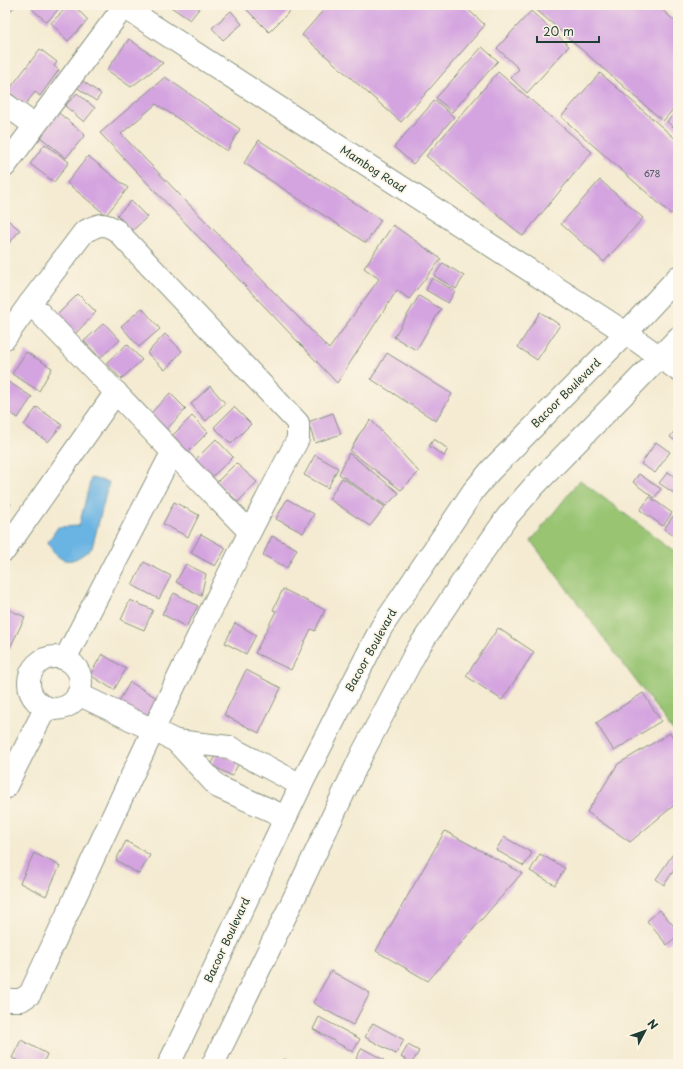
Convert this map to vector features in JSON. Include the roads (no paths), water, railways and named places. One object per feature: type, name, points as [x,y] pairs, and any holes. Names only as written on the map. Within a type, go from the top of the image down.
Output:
[{"type":"street","points":[[5,166],[123,6]]},
{"type":"street","name":"Mambog Road","points":[[123,6],[626,333],[678,370]]},
{"type":"street","points":[[5,104],[34,125]]},
{"type":"street","points":[[5,338],[84,232],[97,226],[108,225],[117,231],[298,423],[298,439],[249,531],[30,994],[21,1000],[7,1000],[5,998]]},
{"type":"street","name":"Bacoor Boulevard","points":[[169,1064],[301,785],[381,628],[474,490],[502,458],[626,333],[678,277]]},
{"type":"street","points":[[30,303],[116,392],[172,453],[249,531]]},
{"type":"street","points":[[213,1064],[363,752],[417,650],[507,517],[535,485],[678,338]]},
{"type":"street","points":[[7,545],[116,392]]},
{"type":"street","points":[[65,659],[172,453]]},
{"type":"street","points":[[57,657],[65,659],[77,670],[80,678],[81,686],[78,694],[68,705],[61,708],[53,709],[39,703],[33,697],[30,690],[29,681],[35,666],[41,661],[49,658],[57,657]]},
{"type":"street","points":[[78,694],[176,741],[229,747],[301,785]]},
{"type":"street","points":[[5,788],[46,707]]},
{"type":"street","points":[[176,741],[218,787],[286,817]]},
{"type":"water","points":[[91,478],[109,482],[92,548],[79,557],[64,560],[57,556],[48,542],[58,527],[79,526]]}]
